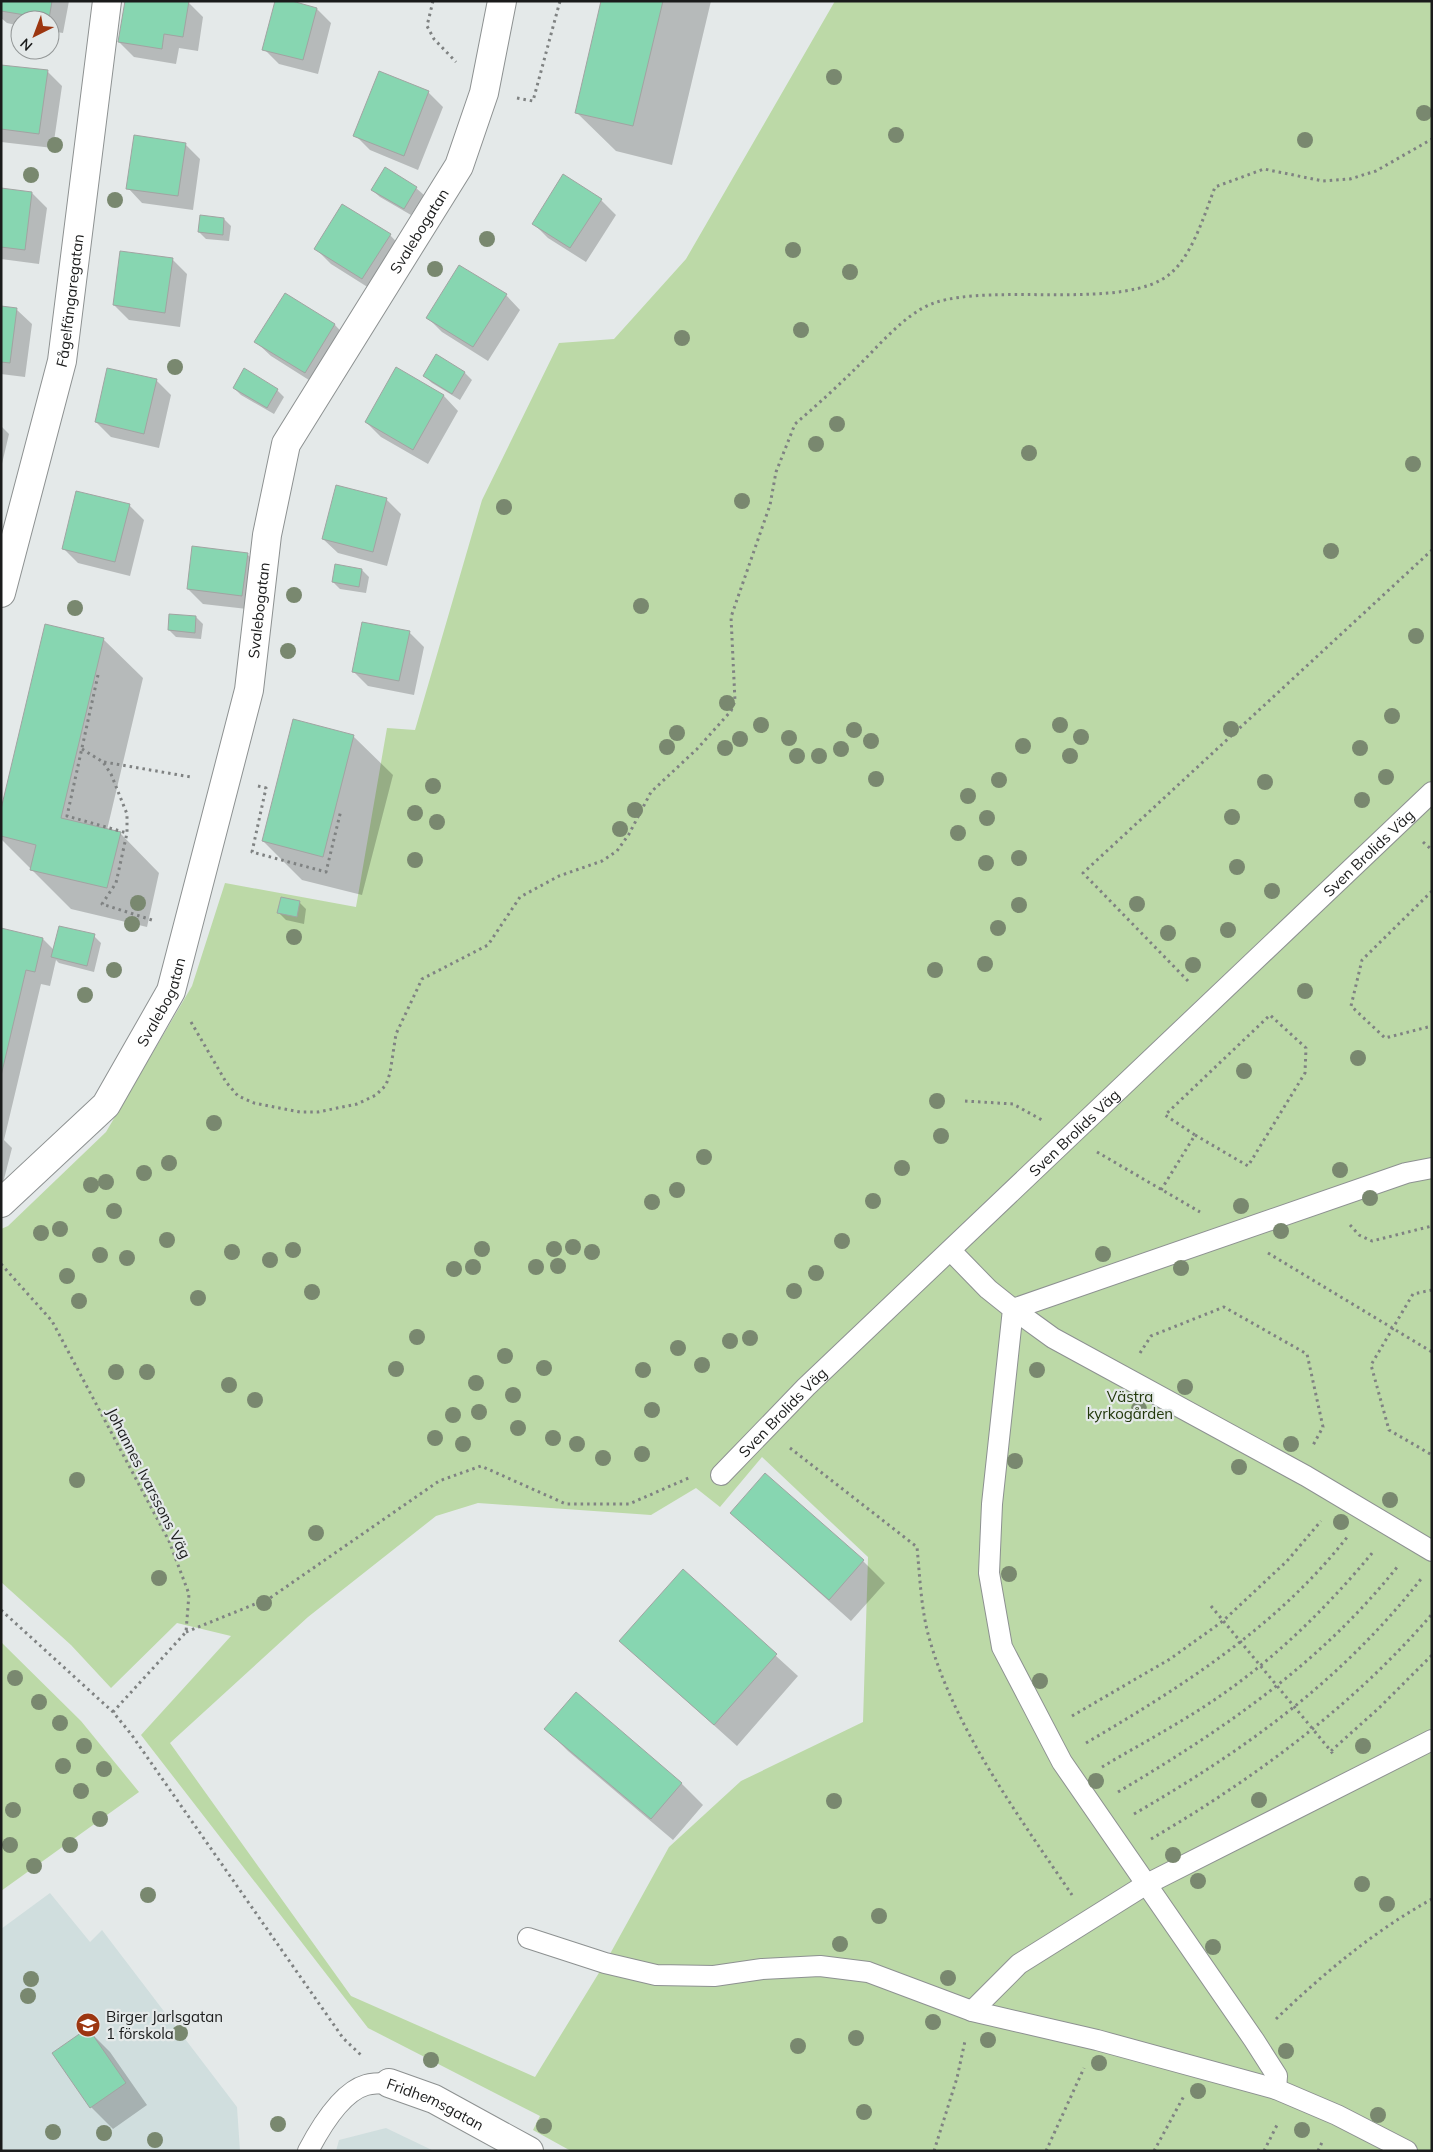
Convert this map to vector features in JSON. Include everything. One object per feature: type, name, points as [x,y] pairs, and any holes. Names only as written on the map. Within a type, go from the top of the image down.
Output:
[{"type":"street","name":"Fågelfängaregatan","points":[[1,593],[62,361],[108,1]]},
{"type":"street","name":"Svalebogatan","points":[[1,1202],[106,1105],[171,991],[250,690],[266,535],[286,444],[459,166],[486,84],[502,1]]},
{"type":"street","name":"Fridhemsgatan","points":[[389,2083],[434,2099],[498,2143],[529,2151]]},
{"type":"lane","name":"Sven Brolids Väg","points":[[721,1475],[813,1380],[951,1251],[1432,792]]},
{"type":"lane","points":[[1013,1309],[1406,1173],[1432,1168]]},
{"type":"lane","points":[[951,1251],[988,1289],[1053,1338],[1298,1472],[1424,1546]]},
{"type":"lane","points":[[1013,1309],[992,1504],[990,1574],[1002,1647],[1060,1759],[1145,1885],[1254,2040],[1277,2076],[1276,2089]]},
{"type":"lane","points":[[972,2011],[1019,1964],[1145,1885],[1432,1740]]},
{"type":"lane","points":[[528,1938],[605,1963],[656,1975],[714,1976],[762,1969],[820,1966],[868,1972],[972,2011],[1097,2040],[1276,2089],[1337,2115],[1407,2151]]},
{"type":"lane","name":"Fridhemsgatan","points":[[308,2151],[319,2130],[344,2099],[364,2085],[389,2083]]},
{"type":"path","points":[[433,1],[427,26],[434,39],[460,67],[486,84],[533,101],[560,1]]},
{"type":"path","points":[[194,1026],[207,1053],[226,1082],[238,1096],[254,1103],[300,1112],[318,1112],[357,1104],[376,1095],[386,1085],[390,1073],[396,1034],[422,979],[488,945],[520,897],[560,876],[602,861],[617,851],[629,834],[651,792],[697,749],[731,711],[735,701],[731,617],[770,505],[776,472],[795,424],[894,330],[932,303],[957,297],[1025,293],[1089,294],[1139,289],[1158,283],[1172,272],[1197,235],[1216,187],[1264,169],[1323,181],[1350,178],[1376,171],[1432,139]]},
{"type":"path","points":[[1210,1003],[1084,873],[1432,550]]},
{"type":"path","points":[[98,676],[67,816],[127,833]]},
{"type":"path","points":[[82,749],[103,762],[226,780],[266,788],[252,852],[326,872],[341,810]]},
{"type":"path","points":[[103,762],[119,792],[127,814],[127,833],[116,883],[102,904],[163,923]]},
{"type":"path","points":[[1432,891],[1362,960],[1351,1006],[1385,1038],[1432,1026]]},
{"type":"path","points":[[1270,1015],[1306,1048],[1305,1073],[1248,1166],[1195,1135],[1165,1115],[1270,1015]]},
{"type":"path","points":[[965,1101],[1013,1104],[1234,1233],[1432,1352]]},
{"type":"path","points":[[1161,1190],[1195,1135]]},
{"type":"path","points":[[1338,1197],[1352,1227],[1367,1240],[1379,1240],[1432,1226]]},
{"type":"path","name":"Johannes Ivarssons Väg","points":[[1,1264],[52,1321],[169,1541],[189,1594],[186,1632]]},
{"type":"path","points":[[1432,1290],[1413,1294],[1371,1364],[1389,1430],[1432,1456]]},
{"type":"path","points":[[1126,1377],[1151,1336],[1224,1307],[1307,1354],[1323,1427],[1298,1472]]},
{"type":"path","points":[[766,1429],[917,1546],[924,1610],[929,1638],[939,1670],[964,1721],[1007,1799],[1089,1920]]},
{"type":"path","points":[[112,1712],[186,1632],[270,1598],[440,1481],[482,1466],[566,1504],[629,1504],[696,1475],[721,1475]]},
{"type":"path","points":[[1046,1730],[1162,1664],[1223,1620],[1287,1561],[1319,1523],[1337,1494]]},
{"type":"path","points":[[1060,1759],[1164,1698],[1241,1642],[1320,1568],[1366,1512]]},
{"type":"path","points":[[1075,1782],[1185,1719],[1243,1679],[1316,1614],[1362,1565],[1392,1527]]},
{"type":"path","points":[[1092,1807],[1201,1742],[1278,1687],[1344,1626],[1424,1546]]},
{"type":"path","points":[[1108,1830],[1209,1769],[1295,1708],[1357,1653],[1393,1614],[1424,1576]]},
{"type":"path","points":[[1211,1606],[1354,1780]]},
{"type":"path","points":[[1,1610],[112,1712],[130,1734],[344,2038],[389,2083]]},
{"type":"path","points":[[1124,1854],[1226,1793],[1313,1730],[1352,1697],[1432,1614]]},
{"type":"path","points":[[1331,1751],[1379,1708],[1432,1655]]},
{"type":"path","points":[[1254,2040],[1304,1992],[1350,1953],[1409,1912],[1432,1899]]},
{"type":"path","points":[[934,2151],[957,2078],[972,2011]]},
{"type":"path","points":[[1046,2151],[1097,2040]]},
{"type":"path","points":[[1154,2151],[1199,2068]]},
{"type":"shaded area","name":"Birger Jarlsgatan 1 förskola","points":[[50,1893],[90,1942],[102,1930],[237,2107],[240,2151],[1,2151],[1,1929]]},
{"type":"shaded area","points":[[386,2128],[434,2151],[336,2151],[339,2140]]},
{"type":"green space","name":"Västra kyrkogården","points":[[835,1],[1432,1],[1432,2151],[571,2151],[533,2130],[540,2116],[368,2028],[141,1735],[231,1636],[177,1623],[111,1688],[71,1645],[1,1582],[1,1229],[8,1226],[106,1132],[192,986],[225,883],[356,907],[387,728],[415,730],[482,500],[559,343],[614,339],[686,259]],"holes":[[[762,1457],[868,1557],[863,1722],[741,1781],[669,1847],[605,1963],[535,2077],[351,1996],[170,1743],[308,1617],[436,1516],[478,1503],[651,1515],[696,1488],[720,1507]]]},
{"type":"green space","points":[[1,1642],[81,1721],[139,1792],[1,1891]]},
{"type":"building","points":[[1,1],[52,1],[50,10],[10,10],[10,12],[1,11]]},
{"type":"building","points":[[125,1],[189,1],[183,37],[164,34],[162,49],[118,42]]},
{"type":"building","points":[[275,1],[292,1],[317,8],[303,60],[262,50]]},
{"type":"building","points":[[601,1],[663,1],[633,126],[575,113]]},
{"type":"building","points":[[1,65],[48,70],[39,134],[1,129]]},
{"type":"building","points":[[379,71],[429,91],[404,156],[353,136]]},
{"type":"building","points":[[134,135],[186,143],[178,196],[126,189]]},
{"type":"building","points":[[385,167],[417,187],[404,209],[371,190]]},
{"type":"building","points":[[563,174],[602,199],[570,248],[532,224]]},
{"type":"building","points":[[1,188],[32,192],[25,250],[1,247]]},
{"type":"building","points":[[342,204],[391,234],[362,279],[314,249]]},
{"type":"building","points":[[200,215],[224,218],[223,235],[198,232]]},
{"type":"building","points":[[120,251],[173,258],[165,313],[113,305]]},
{"type":"building","points":[[459,265],[507,294],[473,347],[426,318]]},
{"type":"building","points":[[285,293],[335,324],[305,373],[254,342]]},
{"type":"building","points":[[1,306],[17,308],[10,363],[1,362]]},
{"type":"building","points":[[436,354],[465,372],[452,394],[423,376]]},
{"type":"building","points":[[396,367],[444,395],[413,450],[365,422]]},
{"type":"building","points":[[107,368],[157,379],[144,434],[95,422]]},
{"type":"building","points":[[244,368],[278,389],[267,408],[233,388]]},
{"type":"building","points":[[336,485],[387,498],[373,552],[322,539]]},
{"type":"building","points":[[76,491],[130,504],[115,562],[62,549]]},
{"type":"building","points":[[192,546],[248,553],[242,596],[187,589]]},
{"type":"building","points":[[335,564],[362,569],[359,587],[332,582]]},
{"type":"building","points":[[169,614],[196,616],[195,633],[168,630]]},
{"type":"building","points":[[362,622],[410,631],[399,681],[352,672]]},
{"type":"building","points":[[45,624],[104,638],[61,818],[121,832],[107,888],[30,870],[36,845],[1,836],[1,809]]},
{"type":"building","points":[[293,719],[354,735],[323,857],[262,841]]},
{"type":"building","points":[[281,897],[300,901],[297,917],[277,913]]},
{"type":"building","points":[[59,926],[95,934],[87,966],[51,957]]},
{"type":"building","points":[[1,928],[43,938],[35,972],[26,970],[1,1076]]},
{"type":"building","points":[[765,1473],[864,1560],[829,1600],[730,1513]]},
{"type":"building","points":[[683,1569],[777,1654],[714,1725],[619,1641]]},
{"type":"building","points":[[576,1692],[682,1783],[651,1819],[544,1729]]},
{"type":"building","points":[[88,2028],[126,2083],[90,2108],[52,2053]]},
{"type":"place","name":"Birger Jarlsgatan 1 förskola","points":[[88,2025]]}]
